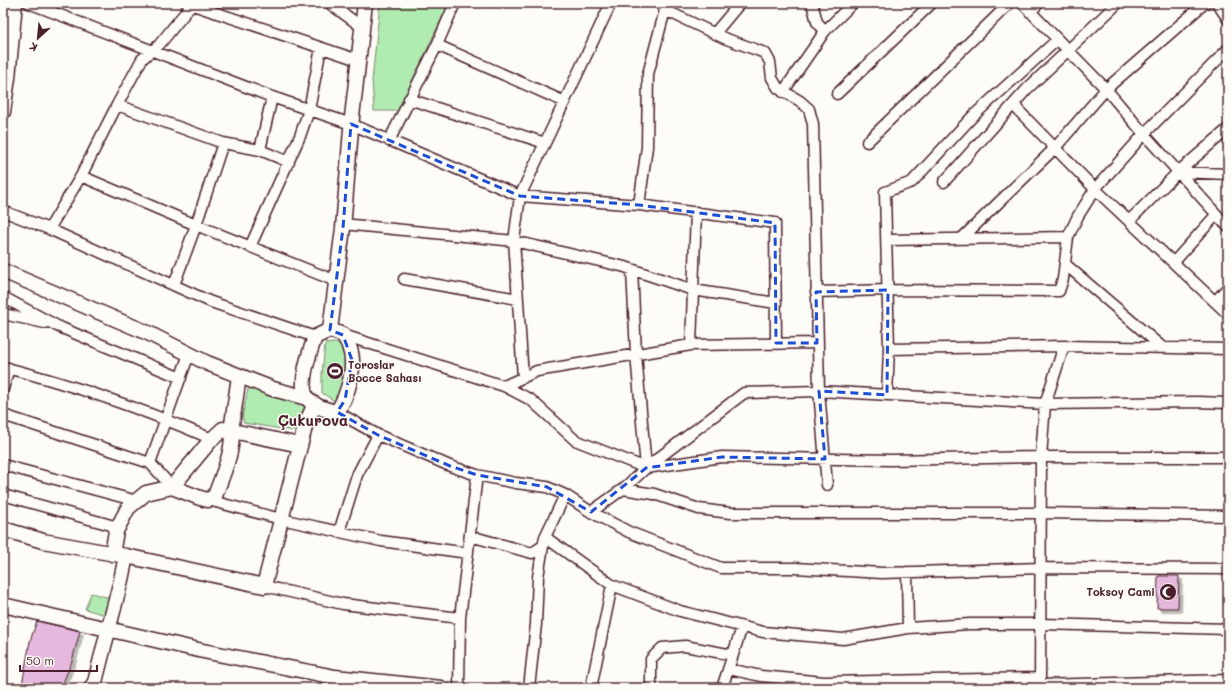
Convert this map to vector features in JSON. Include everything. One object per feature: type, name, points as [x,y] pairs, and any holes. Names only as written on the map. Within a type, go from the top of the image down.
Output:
[{"type":"street","points":[[3,112],[5,78],[15,3]]},
{"type":"street","points":[[29,3],[272,97],[351,124],[520,196],[639,205],[775,223],[776,343]]},
{"type":"street","points":[[330,3],[362,27]]},
{"type":"street","points":[[337,412],[345,400],[350,384],[352,360],[349,346],[336,332],[336,281],[343,224],[351,124],[365,3]]},
{"type":"street","points":[[389,141],[437,45],[455,3]]},
{"type":"street","points":[[523,378],[514,241],[520,196],[611,3]]},
{"type":"street","points":[[715,33],[740,3]]},
{"type":"street","points":[[812,3],[817,22],[825,31]]},
{"type":"street","points":[[783,92],[825,31],[853,3]]},
{"type":"street","points":[[837,94],[932,3]]},
{"type":"street","points":[[867,142],[1010,3]]},
{"type":"street","points":[[1022,3],[1106,89],[1144,134],[1228,227]]},
{"type":"street","points":[[1030,12],[1039,3]]},
{"type":"street","points":[[944,182],[1027,89],[1118,3]]},
{"type":"street","points":[[961,239],[1054,149],[1106,89],[1205,3]]},
{"type":"street","points":[[1217,3],[1228,19]]},
{"type":"street","points":[[49,229],[81,176],[116,105],[142,59],[159,44],[191,4],[358,60]]},
{"type":"street","points":[[639,205],[647,147],[648,74],[664,6],[715,33],[764,53],[770,62],[772,78],[778,88],[800,101],[809,109],[813,124],[819,391],[827,485]]},
{"type":"street","points":[[887,395],[889,349],[885,192],[912,182],[973,116],[1057,40]]},
{"type":"street","points":[[437,45],[565,102]]},
{"type":"street","points":[[250,247],[300,136],[309,110],[321,48]]},
{"type":"street","points":[[816,292],[888,290],[1059,292],[1063,279],[1068,237],[1078,216],[1095,189],[1144,134],[1228,49]]},
{"type":"street","points":[[260,150],[272,97]]},
{"type":"street","points":[[410,99],[545,143]]},
{"type":"street","points":[[1015,104],[1018,110],[1054,149],[1228,314]]},
{"type":"street","points":[[116,105],[223,143],[260,150],[289,162]]},
{"type":"street","points":[[1129,221],[1178,172],[1228,129]]},
{"type":"street","points":[[174,285],[196,226],[223,143]]},
{"type":"street","points":[[1178,172],[1228,174]]},
{"type":"street","points":[[81,176],[196,226],[336,281]]},
{"type":"street","points":[[3,211],[49,229],[211,302],[315,337],[336,332],[504,386],[532,400],[576,440],[646,468],[722,457],[890,460],[1041,457],[1228,457]]},
{"type":"street","points":[[691,345],[696,212]]},
{"type":"street","points":[[1174,262],[1216,215]]},
{"type":"street","points":[[343,224],[514,241],[632,269],[693,290],[776,303]]},
{"type":"street","points":[[887,240],[1068,237]]},
{"type":"street","points":[[1065,264],[1163,348]]},
{"type":"street","points":[[632,269],[636,354],[646,468]]},
{"type":"street","points":[[3,271],[148,333],[206,364],[273,390],[311,401],[323,409],[337,412],[378,435],[450,466],[477,475],[516,483],[547,487],[565,495],[591,512],[628,532],[721,568],[795,568],[882,573],[1041,568],[1228,569]]},
{"type":"street","points":[[404,279],[518,299]]},
{"type":"street","points":[[1216,301],[1228,288]]},
{"type":"street","points":[[3,296],[57,326],[181,378]]},
{"type":"street","points":[[3,314],[57,326]]},
{"type":"street","points":[[264,586],[311,401],[304,389],[305,373],[315,337]]},
{"type":"street","points":[[504,386],[537,371],[691,345],[817,343]]},
{"type":"street","points":[[889,349],[1064,346],[1228,350]]},
{"type":"street","points":[[1040,684],[1041,457],[1045,404],[1064,346]]},
{"type":"street","points":[[150,463],[189,354]]},
{"type":"street","points":[[3,389],[6,368],[60,383],[166,419],[212,439]]},
{"type":"street","points":[[208,500],[215,496],[233,438],[231,430],[239,376]]},
{"type":"street","points":[[591,512],[744,393],[819,391],[1045,404],[1190,402],[1228,403]]},
{"type":"street","points":[[3,415],[150,463],[172,487],[200,498],[281,519],[381,541],[468,553]]},
{"type":"street","points":[[91,688],[94,682],[121,580],[118,527],[128,508],[146,493],[172,487],[212,439],[223,429],[300,445]]},
{"type":"street","points":[[339,532],[357,475],[378,435]]},
{"type":"street","points":[[3,466],[137,500]]},
{"type":"street","points":[[459,688],[460,618],[477,475]]},
{"type":"street","points":[[623,488],[654,494],[699,509],[730,513],[1040,513],[1228,516]]},
{"type":"street","points":[[3,495],[118,527]]},
{"type":"street","points":[[529,688],[536,624],[538,577],[544,541],[565,495]]},
{"type":"street","points":[[3,529],[43,541],[119,555],[343,604],[460,618]]},
{"type":"street","points":[[470,536],[532,553],[544,541]]},
{"type":"street","points":[[544,541],[612,585],[680,611],[763,632],[843,639],[908,628],[970,624],[1041,624],[1228,629]]},
{"type":"street","points":[[907,572],[908,628]]},
{"type":"street","points":[[591,688],[612,585]]},
{"type":"street","points":[[3,605],[337,683],[441,688]]},
{"type":"street","points":[[722,688],[742,627]]},
{"type":"street","points":[[652,688],[651,659],[662,648],[685,646],[733,655]]},
{"type":"street","points":[[729,669],[761,676],[824,682],[1040,684],[1228,680]]},
{"type":"highlighted area","points":[[351,124],[520,196],[639,205],[775,223],[776,343],[817,343],[816,292],[888,290],[887,395],[819,391],[825,459],[722,457],[646,468],[591,512],[547,487],[477,475],[450,466],[378,435],[337,412],[345,400],[352,360],[343,335],[330,330],[343,228]]},
{"type":"green space","points":[[380,3],[449,3],[398,111],[374,111],[372,80]]},
{"type":"green space","name":"Toroslar Bocce Sahası","points":[[334,343],[344,345],[348,368],[336,402],[322,393],[325,344]]},
{"type":"green space","points":[[250,380],[308,403],[300,427],[294,431],[244,423],[242,417]]},
{"type":"green space","points":[[91,593],[110,598],[105,615],[85,609]]},
{"type":"building","name":"Toksoy Cami","points":[[1158,576],[1179,576],[1178,608],[1157,608]]},
{"type":"building","points":[[37,621],[80,631],[72,661],[61,688],[22,685],[30,641]]},
{"type":"place","name":"Toroslar Bocce Sahası","points":[[335,371]]},
{"type":"place","name":"Toksoy Cami","points":[[1168,592]]},
{"type":"district","name":"Çukurova","points":[[313,421]]}]
